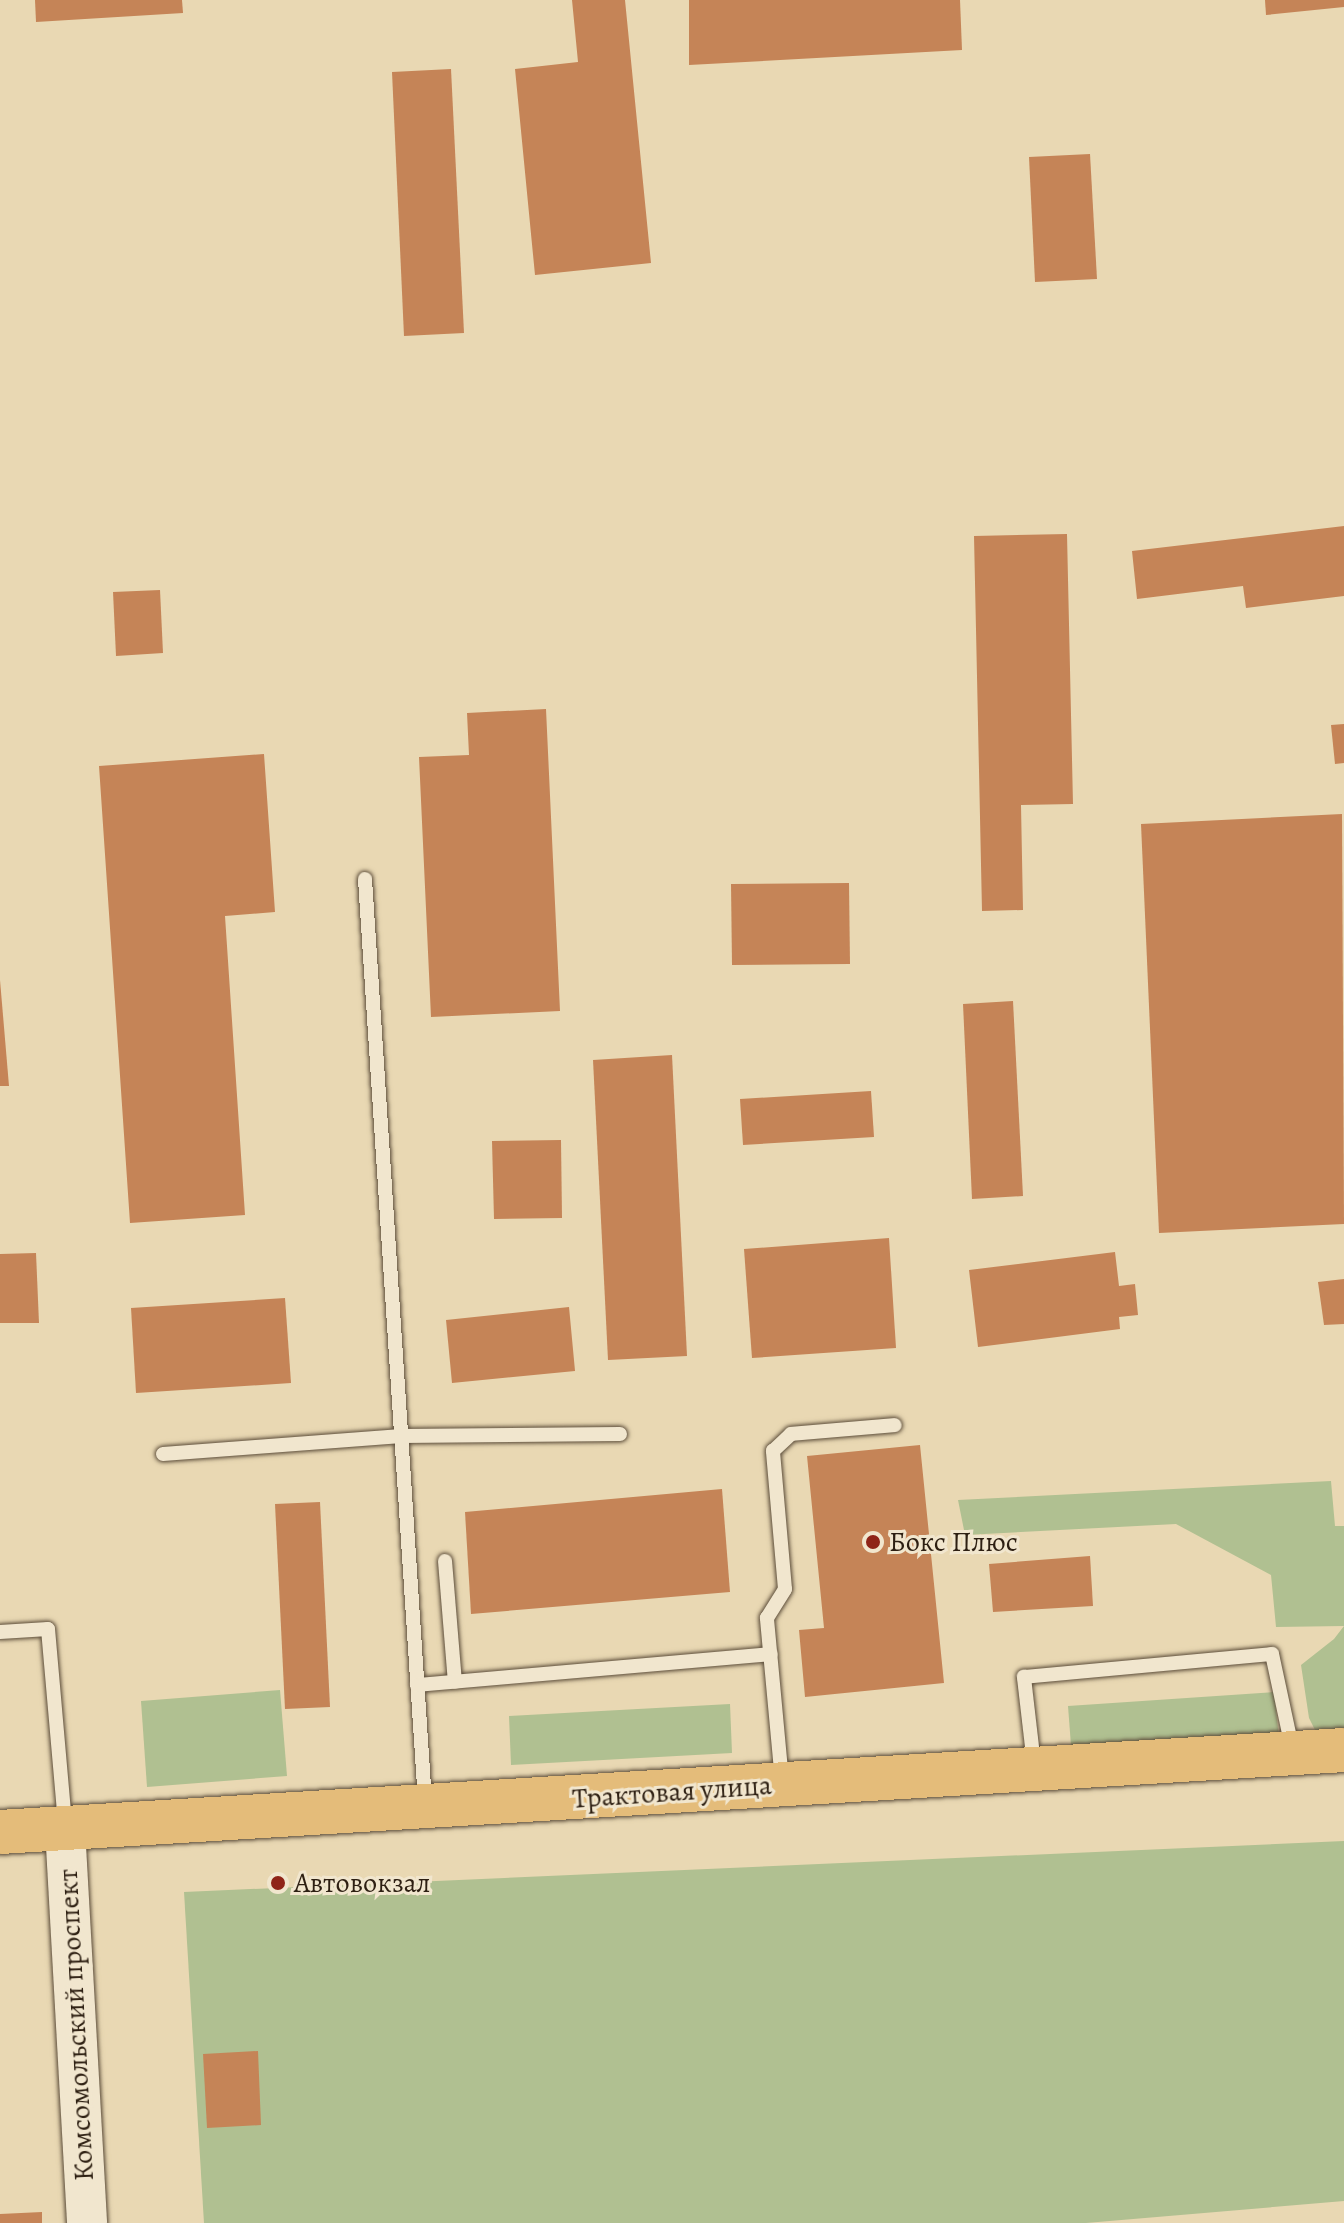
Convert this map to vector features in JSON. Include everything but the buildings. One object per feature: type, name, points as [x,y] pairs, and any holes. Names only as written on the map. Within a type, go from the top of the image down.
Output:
[{"type":"main road","name":"Трактовая улица","points":[[0,1832],[1344,1750]]},
{"type":"main road","name":"Комсомольский проспект","points":[[65,1828],[87,2223]]},
{"type":"lane","points":[[365,879],[425,1807]]},
{"type":"lane","points":[[782,1785],[767,1618],[785,1589],[773,1451],[791,1434],[895,1425]]},
{"type":"lane","points":[[163,1454],[401,1436],[620,1434]]},
{"type":"lane","points":[[445,1561],[455,1682]]},
{"type":"lane","points":[[0,1632],[48,1629],[65,1828]]},
{"type":"lane","points":[[417,1685],[771,1654]]},
{"type":"lane","points":[[1035,1770],[1024,1677],[1272,1654],[1293,1752]]},
{"type":"green space","points":[[1331,1481],[1335,1526],[1344,1526],[1344,1626],[1276,1627],[1271,1575],[1176,1524],[965,1535],[958,1500]]},
{"type":"green space","points":[[1344,1626],[1344,1762],[1331,1762],[1309,1718],[1301,1665],[1334,1639]]},
{"type":"green space","points":[[280,1690],[287,1776],[147,1787],[141,1701]]},
{"type":"green space","points":[[1274,1692],[1281,1757],[1073,1772],[1068,1706]]},
{"type":"green space","points":[[730,1704],[732,1753],[511,1765],[509,1716]]},
{"type":"green space","points":[[1344,1841],[1344,2201],[1086,2223],[204,2223],[184,1892]]},
{"type":"place","name":"Бокс Плюс","points":[[873,1542]]},
{"type":"place","name":"Автовокзал","points":[[278,1883]]}]
